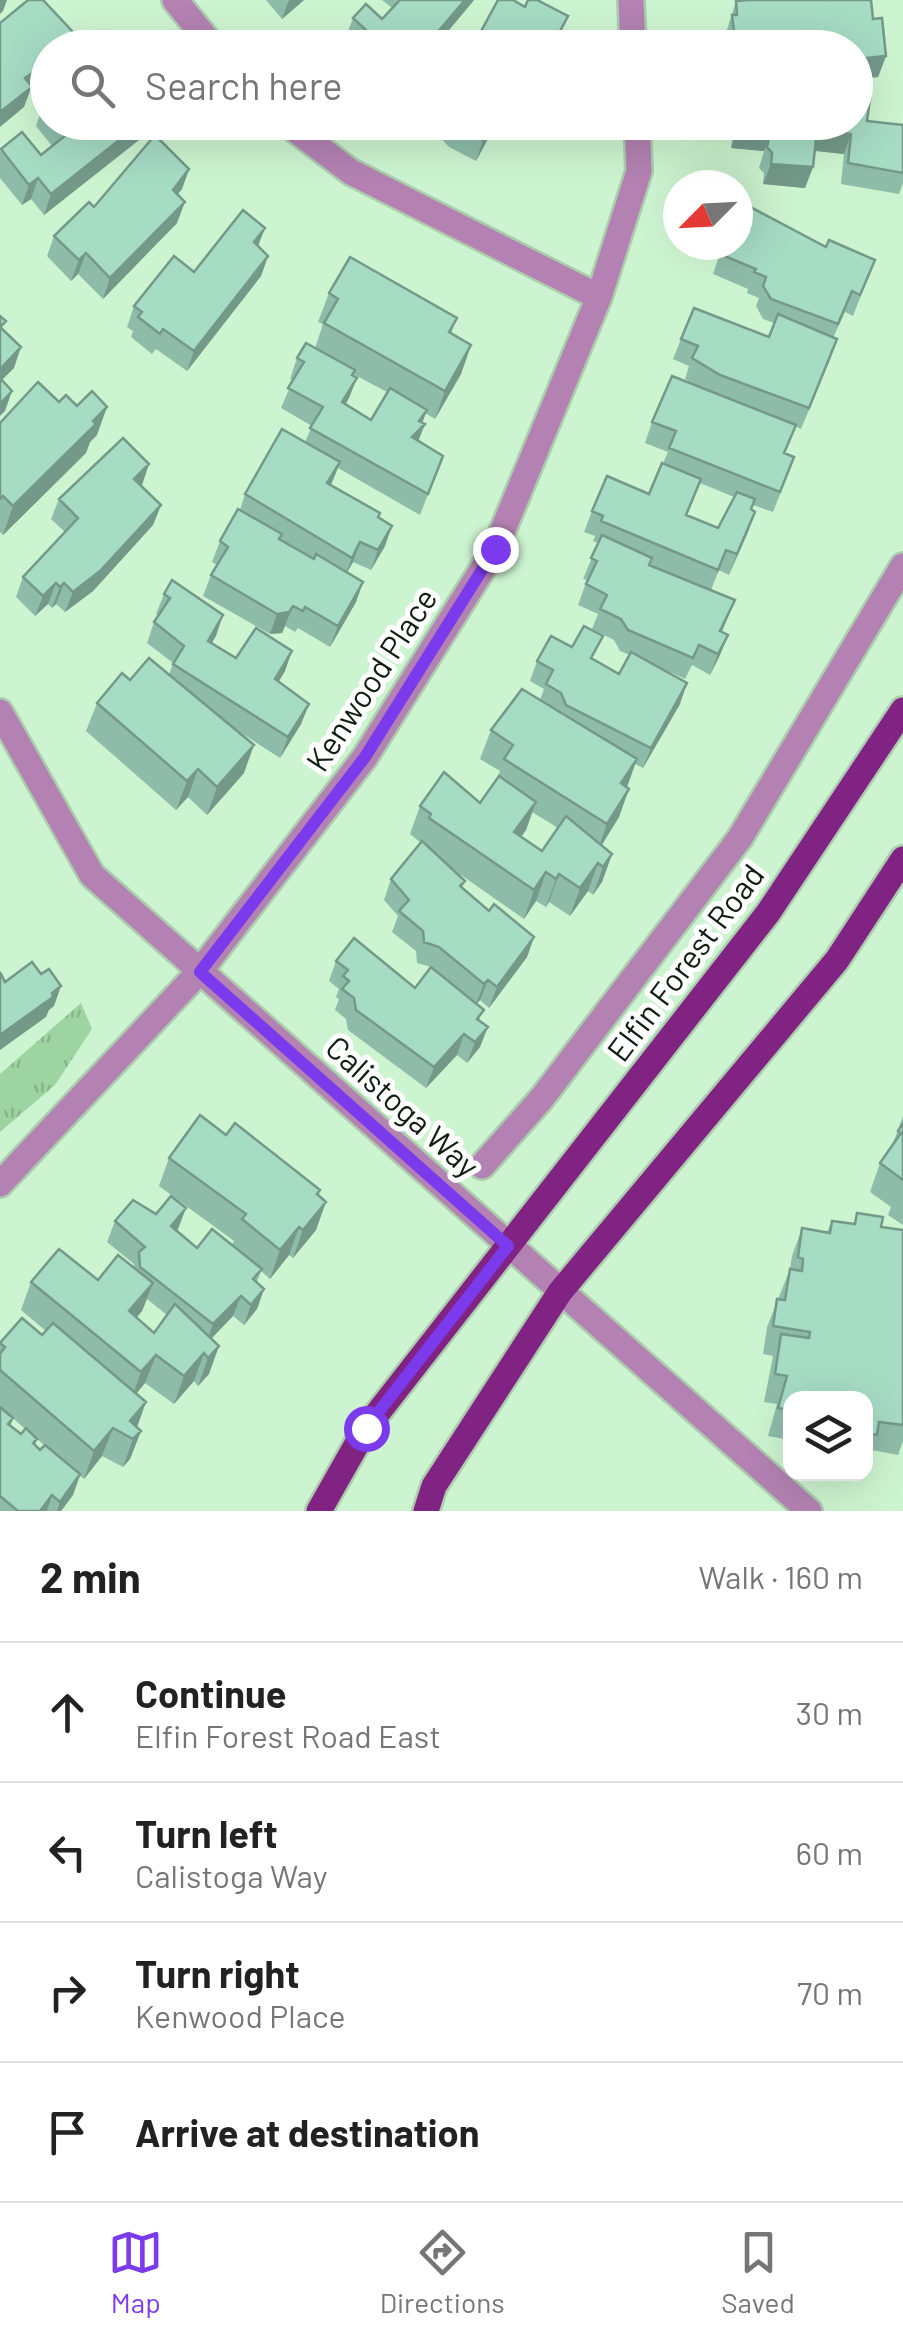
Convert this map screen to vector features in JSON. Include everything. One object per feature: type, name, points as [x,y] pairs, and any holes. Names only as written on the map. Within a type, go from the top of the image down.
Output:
[{"type":"main road","name":"Elfin Forest Road","points":[[319,1511],[366,1428],[768,913],[903,710]]},
{"type":"main road","points":[[426,1511],[444,1471],[560,1292],[836,960],[903,859]]},
{"type":"street","points":[[174,0],[199,30]]},
{"type":"street","points":[[631,0],[632,30]]},
{"type":"street","points":[[309,140],[351,172],[599,297]]},
{"type":"street","name":"Kenwood Place","points":[[0,1184],[200,972],[365,757],[495,549],[599,297],[639,171],[638,140]]},
{"type":"street","points":[[482,1166],[542,1098],[740,838],[903,566]]},
{"type":"street","name":"Calistoga Way","points":[[0,712],[92,875],[809,1511]]},
{"type":"green space","points":[[81,1003],[92,1029],[55,1085],[0,1132],[0,1074]]},
{"type":"building","points":[[28,0],[43,0],[71,30],[30,30],[30,75],[25,78],[30,89],[0,112],[0,23]]},
{"type":"building","points":[[400,0],[465,0],[439,30],[366,30],[353,18],[366,4],[382,19]]},
{"type":"building","points":[[498,0],[513,0],[525,7],[528,0],[537,0],[568,16],[561,30],[482,30]]},
{"type":"building","points":[[871,0],[873,19],[882,18],[886,56],[873,57],[873,30],[734,30],[736,1]]},
{"type":"building","points":[[873,122],[903,125],[903,173],[848,163],[850,140],[873,140]]},
{"type":"building","points":[[22,132],[41,155],[60,140],[119,140],[51,194],[38,178],[29,185],[1,149]]},
{"type":"building","points":[[151,140],[160,140],[189,169],[173,190],[185,202],[110,278],[86,253],[79,260],[54,236],[89,202],[94,207]]},
{"type":"building","points":[[769,140],[816,140],[813,167],[771,164],[772,153],[767,147]]},
{"type":"building","points":[[753,208],[826,247],[829,240],[875,260],[860,295],[852,291],[838,324],[771,299],[763,286],[766,277],[754,272],[756,269],[734,260],[753,260]]},
{"type":"building","points":[[243,210],[265,228],[254,242],[268,256],[194,351],[163,329],[160,334],[138,317],[142,312],[134,306],[174,256],[194,272]]},
{"type":"building","points":[[350,257],[457,318],[449,332],[471,345],[445,391],[324,323],[338,299],[329,293]]},
{"type":"building","points":[[694,308],[769,337],[778,314],[837,339],[809,408],[720,375],[692,358],[698,346],[681,339]]},
{"type":"building","points":[[0,327],[21,347],[0,369]]},
{"type":"building","points":[[306,343],[355,370],[352,375],[357,378],[342,402],[371,420],[390,388],[427,410],[419,421],[425,424],[412,437],[443,456],[428,494],[310,428],[323,407],[288,388],[304,362],[297,358]]},
{"type":"building","points":[[672,376],[796,425],[784,453],[794,457],[780,492],[669,448],[676,431],[652,422]]},
{"type":"building","points":[[0,378],[12,391],[0,404]]},
{"type":"building","points":[[38,382],[59,402],[66,395],[77,406],[92,391],[107,407],[93,421],[96,424],[13,506],[3,496],[0,499],[0,423]]},
{"type":"building","points":[[282,429],[340,462],[327,483],[380,513],[378,517],[392,526],[378,550],[360,542],[352,558],[245,494]]},
{"type":"building","points":[[123,438],[149,464],[134,479],[161,505],[100,571],[73,592],[64,583],[60,587],[56,583],[43,596],[23,577],[78,518],[59,499]]},
{"type":"building","points":[[662,463],[701,479],[686,515],[718,528],[737,492],[755,499],[751,509],[755,512],[737,554],[726,550],[718,570],[601,521],[603,516],[592,511],[607,476],[649,494]]},
{"type":"building","points":[[238,509],[282,534],[279,539],[314,559],[316,554],[363,582],[338,626],[305,607],[303,611],[293,606],[289,612],[277,614],[211,575],[228,547],[220,541]]},
{"type":"building","points":[[602,535],[652,558],[649,565],[735,600],[720,631],[728,635],[718,654],[699,645],[693,658],[628,630],[621,619],[600,609],[607,595],[586,584],[597,561],[591,558]]},
{"type":"building","points":[[172,580],[223,615],[208,641],[236,658],[256,628],[292,651],[275,679],[309,704],[288,737],[173,664],[184,646],[154,622],[170,598],[164,594]]},
{"type":"building","points":[[584,626],[603,636],[591,658],[619,674],[631,652],[687,683],[651,748],[566,705],[561,693],[546,684],[553,670],[537,661],[551,636],[572,647]]},
{"type":"building","points":[[149,658],[254,745],[217,787],[198,769],[187,781],[97,703],[122,673],[130,680]]},
{"type":"building","points":[[522,689],[637,759],[621,783],[629,789],[607,824],[504,759],[513,745],[491,730]]},
{"type":"building","points":[[444,772],[480,803],[499,776],[536,802],[514,832],[542,851],[566,816],[612,854],[603,867],[598,863],[580,888],[559,874],[556,879],[546,872],[534,890],[429,818],[431,814],[420,806]]},
{"type":"building","points":[[422,841],[465,881],[460,886],[489,911],[494,904],[534,937],[497,987],[488,980],[484,984],[439,947],[424,942],[423,931],[399,911],[409,900],[391,879]]},
{"type":"building","points":[[354,938],[415,988],[431,967],[484,1010],[477,1019],[488,1027],[475,1042],[464,1034],[434,1067],[356,1010],[354,998],[342,989],[349,981],[343,976],[348,970],[336,961]]},
{"type":"building","points":[[32,962],[41,974],[49,969],[61,986],[52,993],[53,997],[0,1035],[0,972],[5,982]]},
{"type":"building","points":[[200,1115],[226,1135],[235,1123],[320,1190],[317,1194],[326,1202],[280,1250],[242,1219],[246,1214],[169,1158]]},
{"type":"building","points":[[903,1123],[903,1180],[880,1163],[901,1133],[898,1131]]},
{"type":"building","points":[[171,1196],[186,1208],[171,1226],[197,1248],[212,1229],[262,1269],[253,1279],[264,1289],[251,1305],[241,1296],[213,1324],[140,1267],[139,1252],[145,1247],[115,1221],[133,1200],[156,1214]]},
{"type":"building","points":[[857,1213],[883,1217],[881,1227],[903,1230],[903,1425],[879,1422],[877,1435],[873,1434],[873,1391],[783,1391],[783,1409],[778,1408],[787,1376],[775,1374],[781,1334],[809,1338],[810,1332],[773,1326],[777,1299],[785,1300],[790,1269],[802,1271],[803,1259],[798,1257],[802,1228],[830,1233],[832,1221],[855,1224]]},
{"type":"building","points":[[59,1249],[98,1280],[118,1255],[153,1283],[129,1311],[154,1333],[175,1304],[219,1346],[208,1358],[204,1353],[184,1376],[156,1355],[141,1372],[31,1282]]},
{"type":"building","points":[[22,1318],[42,1335],[53,1323],[146,1402],[130,1421],[141,1431],[133,1439],[113,1428],[94,1451],[0,1370],[0,1354],[5,1347],[0,1343]]},
{"type":"building","points":[[0,1407],[13,1418],[8,1424],[21,1434],[26,1428],[37,1439],[33,1443],[40,1450],[45,1445],[80,1474],[60,1502],[52,1495],[40,1511],[18,1511],[0,1496]]},
{"type":"route","points":[[366,1428],[508,1246],[200,972],[365,757],[495,549]]}]
